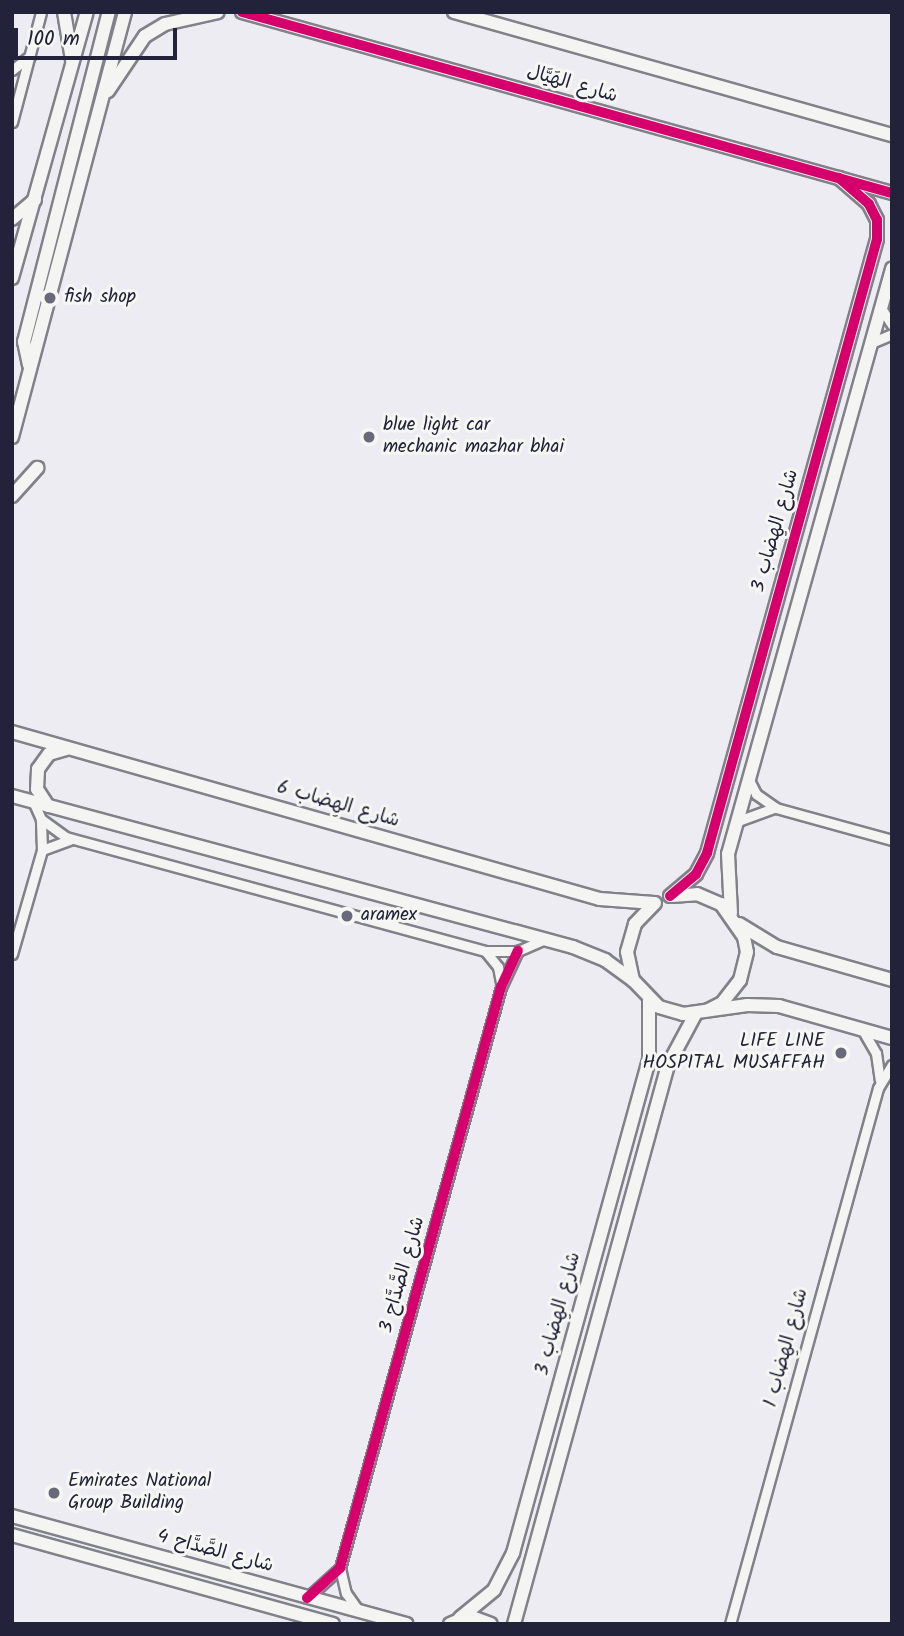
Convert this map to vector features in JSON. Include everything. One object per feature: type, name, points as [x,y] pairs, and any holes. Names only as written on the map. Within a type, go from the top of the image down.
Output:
[{"type":"street","points":[[12,122],[32,55],[41,12]]},
{"type":"street","points":[[64,12],[72,65]]},
{"type":"street","points":[[12,278],[87,12]]},
{"type":"street","points":[[30,368],[24,342],[109,12]]},
{"type":"street","points":[[12,437],[125,12]]},
{"type":"street","points":[[101,103],[145,36],[165,24],[218,12]]},
{"type":"street","name":"شارع الهَيَّال","points":[[242,12],[892,192]]},
{"type":"street","name":"شارع الهَيَّال","points":[[454,12],[892,135]]},
{"type":"street","points":[[12,70],[32,55]]},
{"type":"street","points":[[12,94],[17,106]]},
{"type":"street","name":"شارع الهِضاب 3","points":[[670,896],[696,874],[706,853],[868,271],[877,220],[864,197],[839,178]]},
{"type":"street","points":[[12,219],[35,200]]},
{"type":"street","points":[[702,1012],[732,993],[745,966],[747,952],[735,918],[728,862],[737,821],[891,273],[881,262],[868,271]]},
{"type":"street","points":[[881,308],[892,325]]},
{"type":"street","points":[[871,343],[892,334]]},
{"type":"street","points":[[12,496],[37,468]]},
{"type":"street","name":"شارع الهِضاب 6","points":[[12,732],[600,899],[654,903]]},
{"type":"street","points":[[48,806],[37,789],[38,769],[49,754],[66,749]]},
{"type":"street","points":[[749,780],[756,794],[776,808],[892,841]]},
{"type":"street","points":[[12,796],[545,939],[594,955],[633,980],[649,1001],[671,1012],[779,1006],[892,1038]]},
{"type":"street","points":[[12,954],[42,850],[41,819],[33,801]]},
{"type":"street","points":[[737,821],[776,808]]},
{"type":"street","points":[[41,819],[72,839],[485,951],[518,951],[545,939]]},
{"type":"street","points":[[42,850],[72,839]]},
{"type":"street","points":[[633,980],[627,952],[629,938],[654,903],[670,896],[697,894],[777,947],[892,980]]},
{"type":"street","points":[[485,951],[498,967],[501,988]]},
{"type":"street","name":"شارع الصَّدَّاح 3","points":[[340,1568],[501,988],[518,951]]},
{"type":"street","name":"شارع الهِضاب 3","points":[[451,1622],[494,1590],[513,1553],[649,1060],[649,1001]]},
{"type":"street","name":"شارع الهِضاب 3","points":[[514,1624],[668,1065],[702,1012]]},
{"type":"street","name":"شارع الهِضاب 1","points":[[862,1029],[876,1054],[880,1082]]},
{"type":"street","name":"شارع الهِضاب 1","points":[[730,1624],[880,1082],[892,1065]]},
{"type":"street","name":"شارع الصَّدَّاح 4","points":[[12,1516],[407,1624]]},
{"type":"street","name":"شارع الصَّدَّاح 4","points":[[12,1535],[333,1624]]},
{"type":"street","points":[[307,1598],[340,1568],[346,1593],[362,1613]]},
{"type":"street","points":[[451,1622],[479,1618],[491,1624]]},
{"type":"cycle path","points":[[242,12],[892,193]]},
{"type":"cycle path","points":[[670,896],[696,874],[707,853],[877,239],[877,220],[869,204],[839,178]]},
{"type":"cycle path","points":[[307,1598],[340,1568],[501,987],[518,951]]},
{"type":"place","name":"fish shop","points":[[50,298]]},
{"type":"place","name":"blue light car mechanic mazhar bhai","points":[[369,437]]},
{"type":"place","name":"aramex","points":[[347,916]]},
{"type":"place","name":"LIFE LINE HOSPITAL MUSAFFAH","points":[[841,1053]]},
{"type":"place","name":"Emirates National Group Building","points":[[54,1493]]}]
